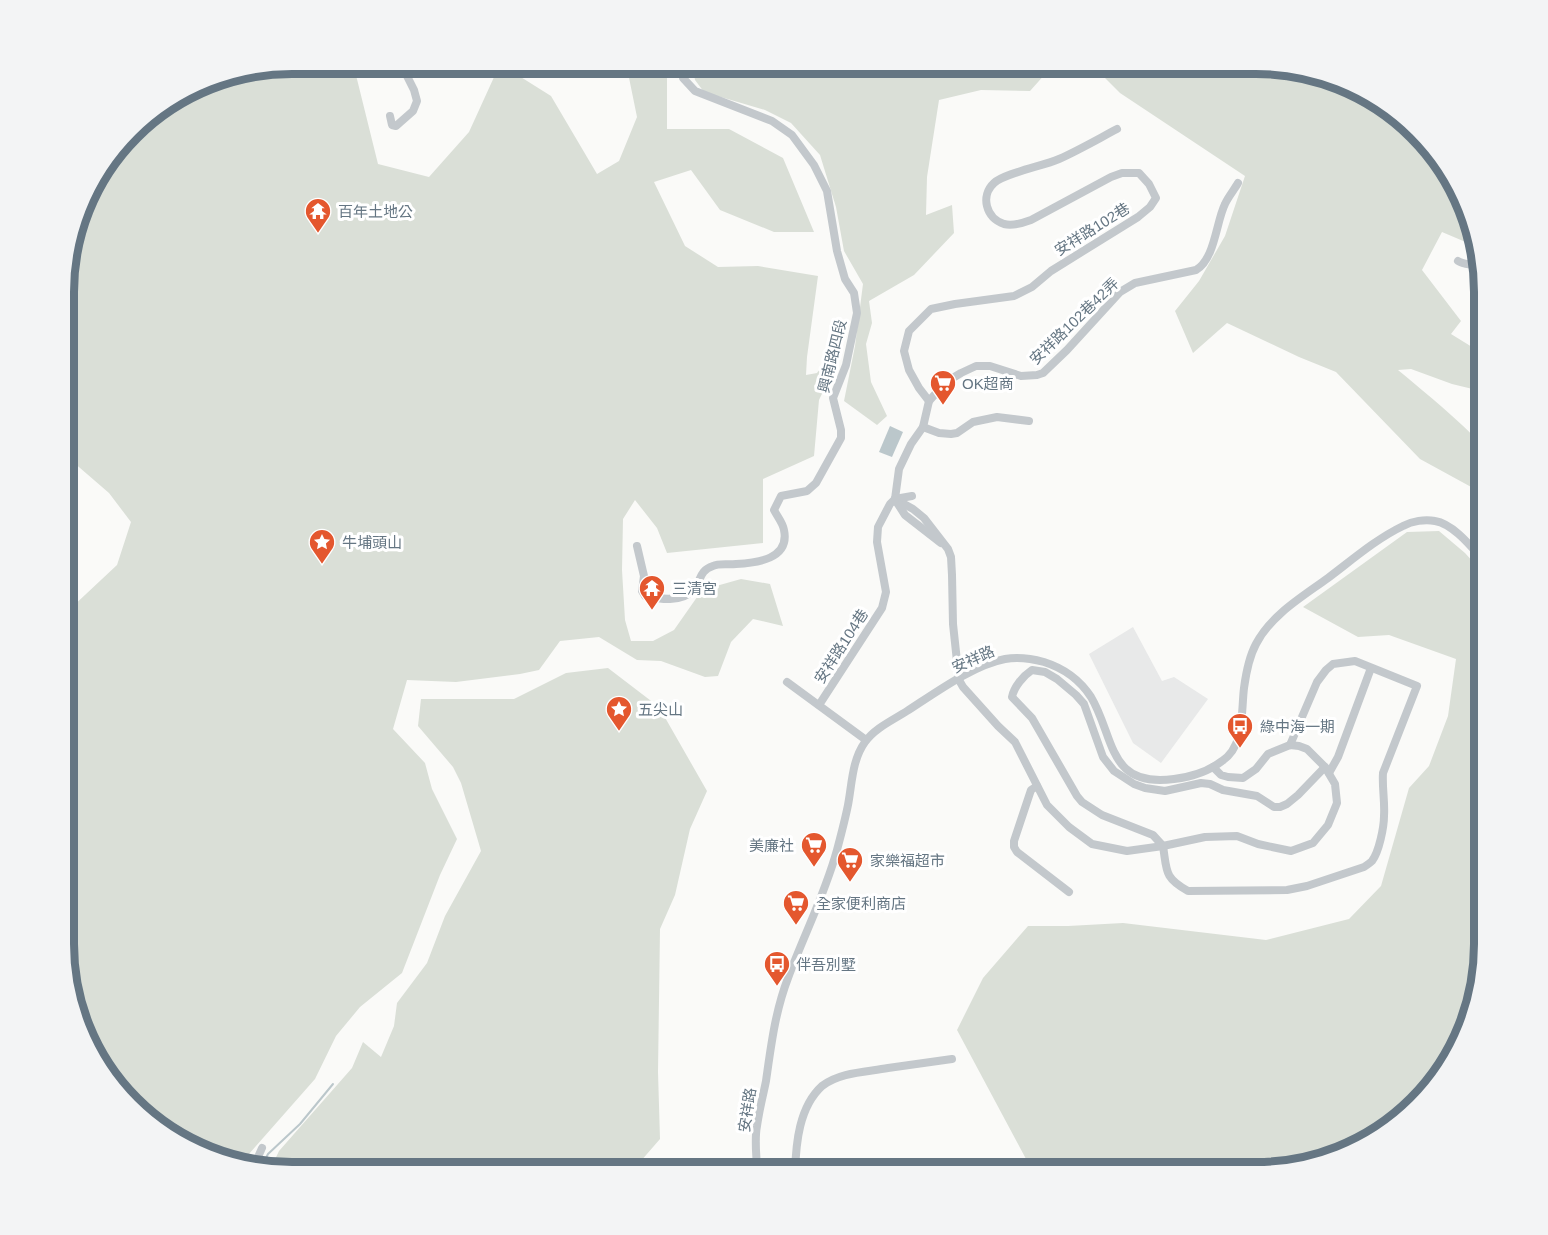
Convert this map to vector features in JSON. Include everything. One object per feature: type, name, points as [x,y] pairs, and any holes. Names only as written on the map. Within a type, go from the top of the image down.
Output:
[{"type":"street","points":[[390,116],[392,125],[396,126],[413,111],[417,101],[407,74]]},
{"type":"street","name":"興南路四段","points":[[637,546],[644,576],[642,591],[645,596],[651,597],[684,597],[694,590],[704,570],[715,565],[738,564],[776,556],[782,549],[785,537],[784,528],[774,510],[777,502],[781,496],[807,491],[816,483],[841,438],[833,398],[846,365],[857,313],[854,293],[845,279],[837,251],[827,191],[814,165],[792,135],[772,121],[695,91],[683,78],[683,74]]},
{"type":"street","name":"安祥路102巷","points":[[928,401],[909,370],[904,351],[909,331],[932,309],[1014,296],[1032,287],[1150,207],[1156,198],[1149,184],[1139,173],[1122,173],[1111,177],[1020,224],[1004,224],[992,217],[986,207],[988,190],[995,182],[1059,159],[1117,129]]},
{"type":"street","name":"安祥路102巷42弄","points":[[928,401],[946,382],[976,366],[998,368],[1021,376],[1043,373],[1120,292],[1135,283],[1201,267],[1211,249],[1224,205],[1238,183]]},
{"type":"street","points":[[1458,261],[1473,264]]},
{"type":"street","points":[[895,499],[899,469],[911,444],[923,427],[928,401]]},
{"type":"street","points":[[923,427],[939,433],[951,434],[957,433],[973,422],[997,417],[1029,421]]},
{"type":"street","points":[[895,499],[912,496]]},
{"type":"street","points":[[895,499],[924,518],[951,556],[953,624],[959,680],[998,726],[1015,742],[1047,805],[1069,827],[1092,844],[1127,851],[1205,837],[1237,836],[1265,846],[1291,851],[1313,843],[1328,825],[1337,803],[1335,784],[1327,770],[1307,749],[1290,745],[1268,754],[1256,769],[1243,778],[1221,775],[1213,767]]},
{"type":"street","name":"安祥路104巷","points":[[819,705],[882,608],[886,592],[876,542],[878,527],[895,499]]},
{"type":"street","name":"安祥路","points":[[757,1162],[757,1124],[775,1019],[786,981],[825,886],[837,849],[855,763],[866,740],[877,730],[977,669],[1007,659],[1035,659],[1055,666],[1076,680],[1090,697],[1117,760],[1132,773],[1141,778],[1167,780],[1184,778],[1213,767],[1228,757],[1234,749],[1238,736],[1247,669],[1254,647],[1274,620],[1303,597],[1370,547],[1413,522],[1432,520],[1444,523],[1474,550]]},
{"type":"street","points":[[1290,745],[1317,682],[1334,664],[1355,661],[1417,686],[1383,773],[1383,825],[1377,850],[1371,861],[1364,867],[1287,890],[1188,891],[1175,884],[1167,875],[1163,846],[1153,835],[1102,815],[1082,802],[1032,718],[1012,697],[1012,693],[1032,670],[1045,672],[1057,679],[1077,695],[1084,704],[1103,757],[1114,771],[1134,784],[1165,791],[1201,783],[1210,784],[1223,790],[1257,796],[1274,807],[1280,807],[1287,804],[1338,758],[1371,668]]},
{"type":"street","name":"安祥路104巷","points":[[787,682],[866,740]]},
{"type":"street","points":[[1037,786],[1031,790],[1014,847],[1017,852],[1069,892]]},
{"type":"street","points":[[796,1162],[799,1131],[806,1110],[823,1086],[844,1075],[952,1059]]},
{"type":"street","points":[[257,1159],[262,1148]]},
{"type":"shaded area","points":[[356,74],[378,164],[429,177],[469,132],[495,74],[516,74],[551,96],[597,174],[619,161],[637,117],[628,74],[667,74],[667,129],[729,129],[783,158],[814,232],[774,232],[720,210],[691,170],[654,182],[685,246],[718,267],[758,266],[818,276],[806,375],[817,373],[843,335],[830,377],[819,400],[814,456],[763,479],[763,543],[667,553],[657,528],[635,500],[623,519],[622,570],[625,620],[631,641],[653,641],[674,630],[702,590],[741,579],[770,584],[783,626],[753,619],[731,642],[718,676],[705,677],[661,661],[637,660],[599,637],[560,641],[539,670],[456,682],[407,680],[393,729],[425,763],[432,789],[457,839],[440,875],[402,973],[360,1007],[336,1036],[315,1079],[247,1157],[221,1150],[195,1139],[170,1125],[137,1098],[110,1065],[96,1040],[85,1014],[75,972],[74,605],[117,565],[131,522],[109,493],[74,463],[74,277],[81,235],[96,195],[110,170],[127,148],[159,118],[195,96],[221,85],[263,75]]},
{"type":"shaded area","points":[[694,74],[1045,74],[1030,91],[981,90],[939,100],[927,177],[926,215],[952,205],[954,233],[914,275],[869,301],[872,323],[866,344],[871,382],[887,416],[877,425],[844,401],[855,346],[863,284],[844,251],[836,207],[820,155],[791,123],[765,110],[704,92],[695,80]]},
{"type":"shaded area","points":[[1101,74],[1285,75],[1327,85],[1353,96],[1389,118],[1421,148],[1438,170],[1452,195],[1467,235],[1469,243],[1442,232],[1422,270],[1461,321],[1451,334],[1474,348],[1474,389],[1411,369],[1398,370],[1474,437],[1474,521],[1471,517],[1473,488],[1420,459],[1336,372],[1227,323],[1193,353],[1175,311],[1199,281],[1225,236],[1245,176],[1120,93]]},
{"type":"shaded area","points":[[890,426],[903,432],[892,457],[879,452]]},
{"type":"shaded area","points":[[1439,531],[1474,563],[1473,972],[1463,1014],[1438,1065],[1411,1098],[1378,1125],[1340,1145],[1313,1154],[1285,1160],[1257,1162],[1028,1162],[957,1030],[983,978],[1028,926],[1123,923],[1266,940],[1349,919],[1381,886],[1409,788],[1429,766],[1448,716],[1456,659],[1389,635],[1358,637],[1303,607],[1407,532]]},
{"type":"shaded area","points":[[1133,627],[1162,681],[1174,677],[1208,699],[1161,763],[1133,743],[1089,654]]},
{"type":"shaded area","points":[[608,668],[659,707],[707,791],[690,829],[675,895],[660,929],[658,1072],[660,1139],[640,1162],[274,1161],[279,1151],[352,1068],[363,1042],[381,1057],[394,1026],[397,1003],[427,963],[445,916],[481,851],[461,783],[453,767],[418,726],[421,699],[514,699],[566,673]]},
{"type":"waterway","points":[[265,1160],[268,1154],[300,1124],[333,1084]]},
{"type":"place","name":"百年土地公","points":[[318,234]]},
{"type":"place","name":"OK超商","points":[[943,406]]},
{"type":"place","name":"牛埔頭山","points":[[322,565]]},
{"type":"place","name":"三清宮","points":[[652,611]]},
{"type":"place","name":"五尖山","points":[[619,732]]},
{"type":"place","name":"綠中海一期","points":[[1240,749]]},
{"type":"place","name":"美廉社","points":[[814,868]]},
{"type":"place","name":"家樂福超市","points":[[850,883]]},
{"type":"place","name":"全家便利商店","points":[[796,926]]},
{"type":"place","name":"伴吾別墅","points":[[777,987]]}]
